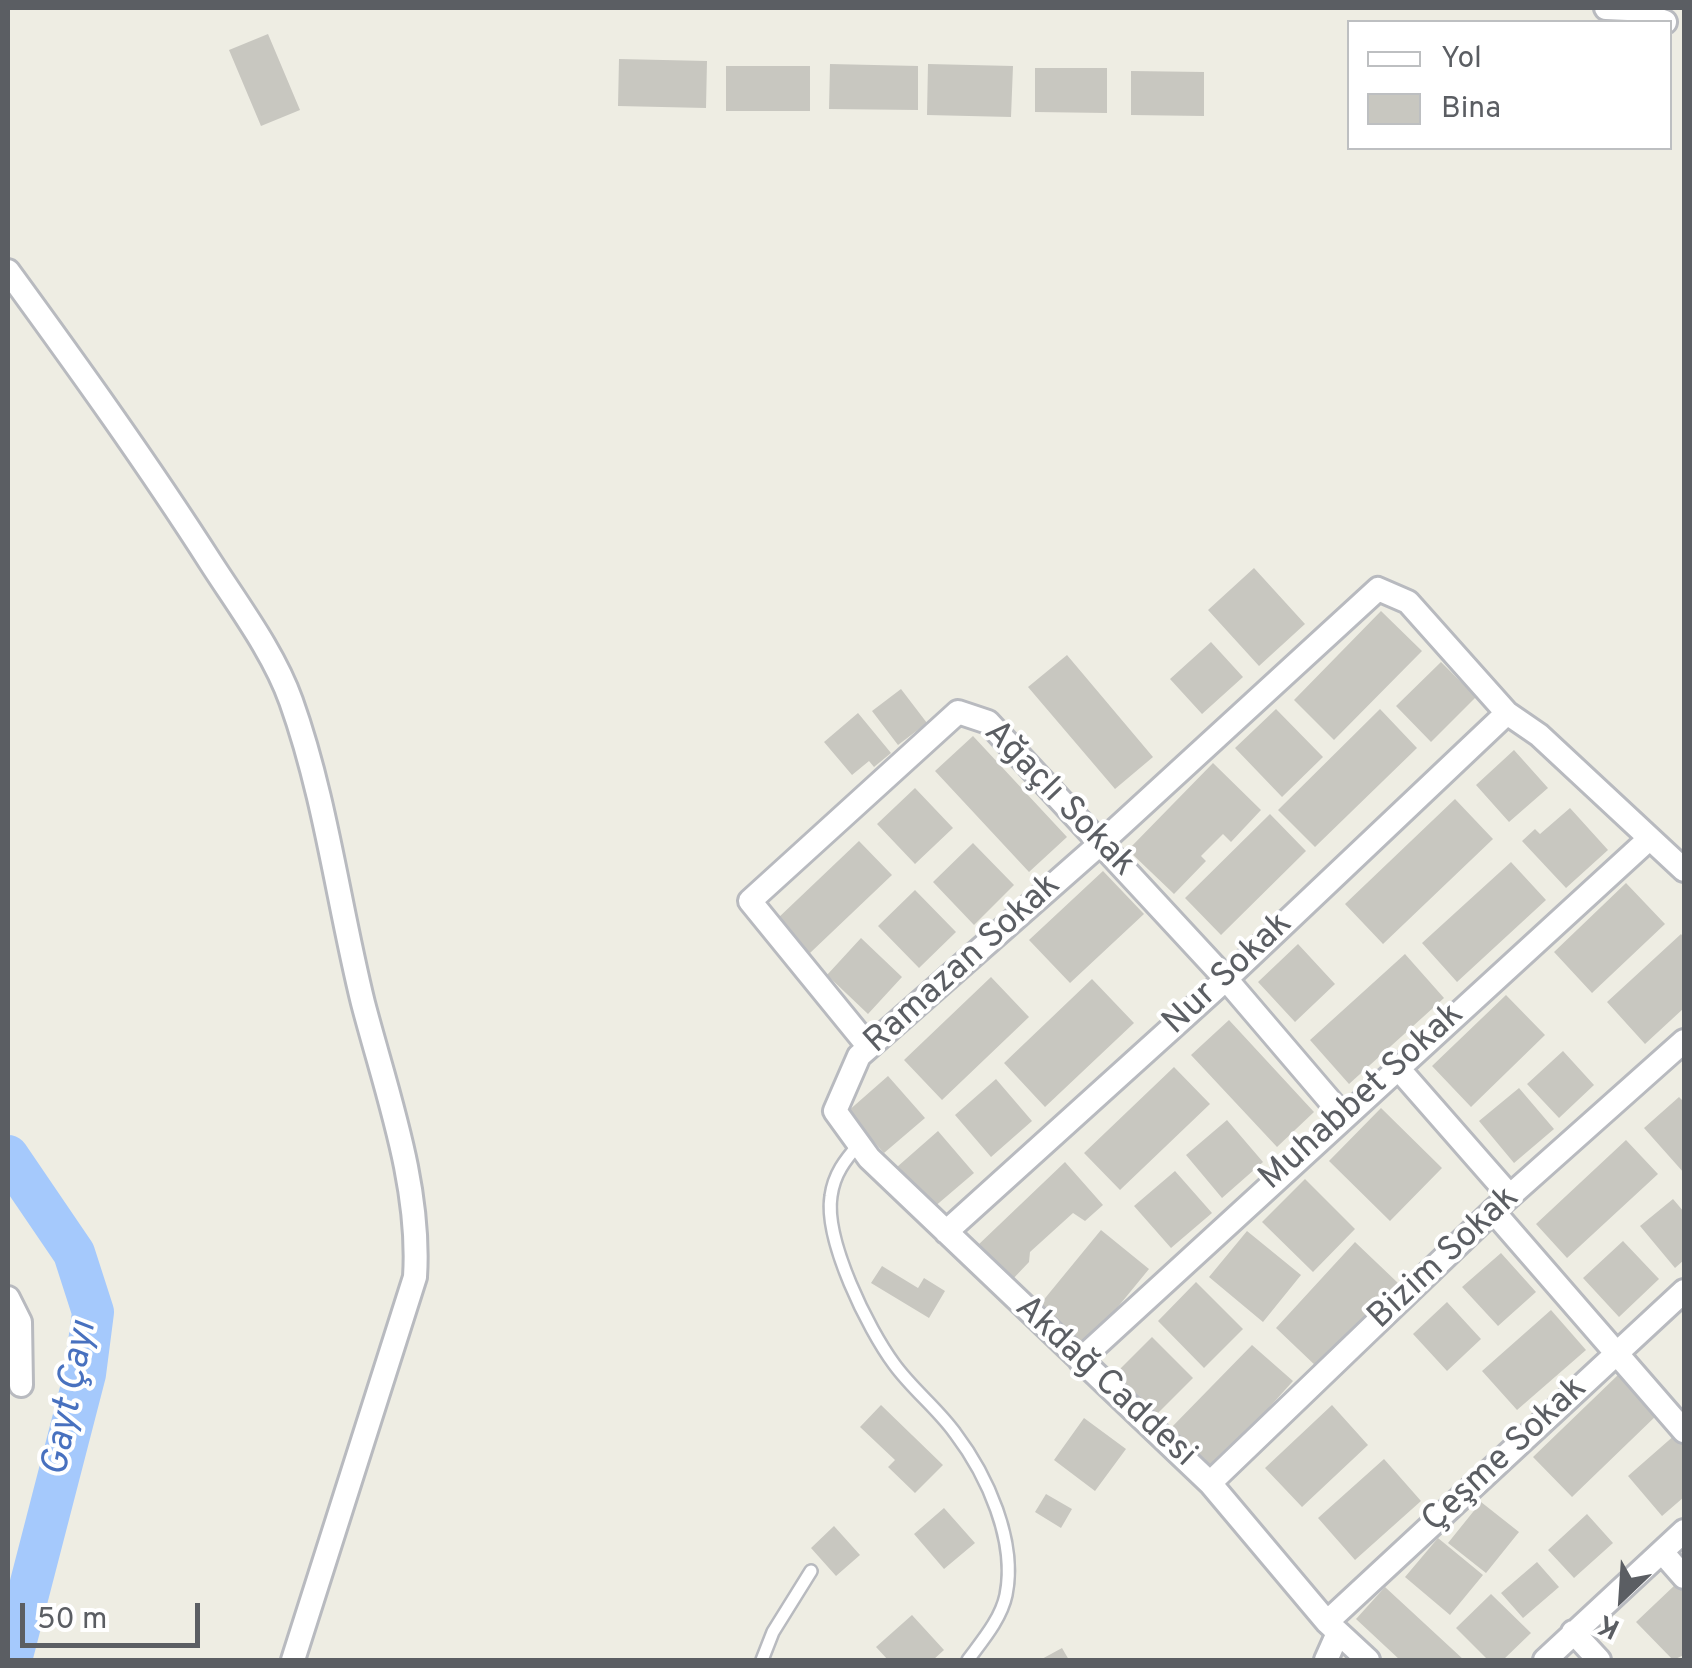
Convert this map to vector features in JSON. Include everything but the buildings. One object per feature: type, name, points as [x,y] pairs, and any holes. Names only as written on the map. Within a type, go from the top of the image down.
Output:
[{"type":"street","points":[[1606,8],[1628,8],[1666,19]]},
{"type":"street","points":[[8,271],[129,436],[231,593],[290,696],[316,782],[358,981],[406,1170],[417,1240],[415,1277],[292,1660]]},
{"type":"street","name":"Ramazan Sokak","points":[[835,1111],[859,1056],[1101,844],[1378,589],[1408,602],[1508,713]]},
{"type":"street","name":"Ağaçlı Sokak","points":[[868,1048],[750,901],[958,712],[988,722],[1226,978],[1343,1116]]},
{"type":"street","points":[[1508,713],[1540,734],[1684,870]]},
{"type":"street","name":"Nur Sokak","points":[[946,1232],[1226,978],[1508,713]]},
{"type":"street","name":"Muhabbet Sokak","points":[[1080,1360],[1650,839]]},
{"type":"street","name":"Bizim Sokak","points":[[1210,1483],[1502,1204],[1684,1041]]},
{"type":"street","points":[[1397,1067],[1616,1353],[1684,1431]]},
{"type":"street","name":"Akdağ Caddesi","points":[[835,1111],[859,1144],[946,1232],[1210,1483],[1333,1628],[1368,1660]]},
{"type":"street","name":"Çeşme Sokak","points":[[1333,1628],[1684,1291]]},
{"type":"street","points":[[8,1298],[20,1322],[20,1385]]},
{"type":"street","points":[[1545,1660],[1684,1531]]},
{"type":"street","points":[[1662,1552],[1684,1578]]},
{"type":"street","points":[[1326,1660],[1333,1628]]},
{"type":"street","points":[[1572,1632],[1599,1660]]},
{"type":"lane","points":[[859,1144],[838,1169],[830,1200],[838,1244],[860,1308],[894,1364],[956,1434],[992,1500],[1009,1558],[1006,1598],[968,1660]]},
{"type":"lane","points":[[762,1660],[773,1632],[811,1570]]},
{"type":"waterway","name":"Gayt Çayı","points":[[8,1156],[74,1253],[93,1312],[85,1374],[11,1660]]}]
